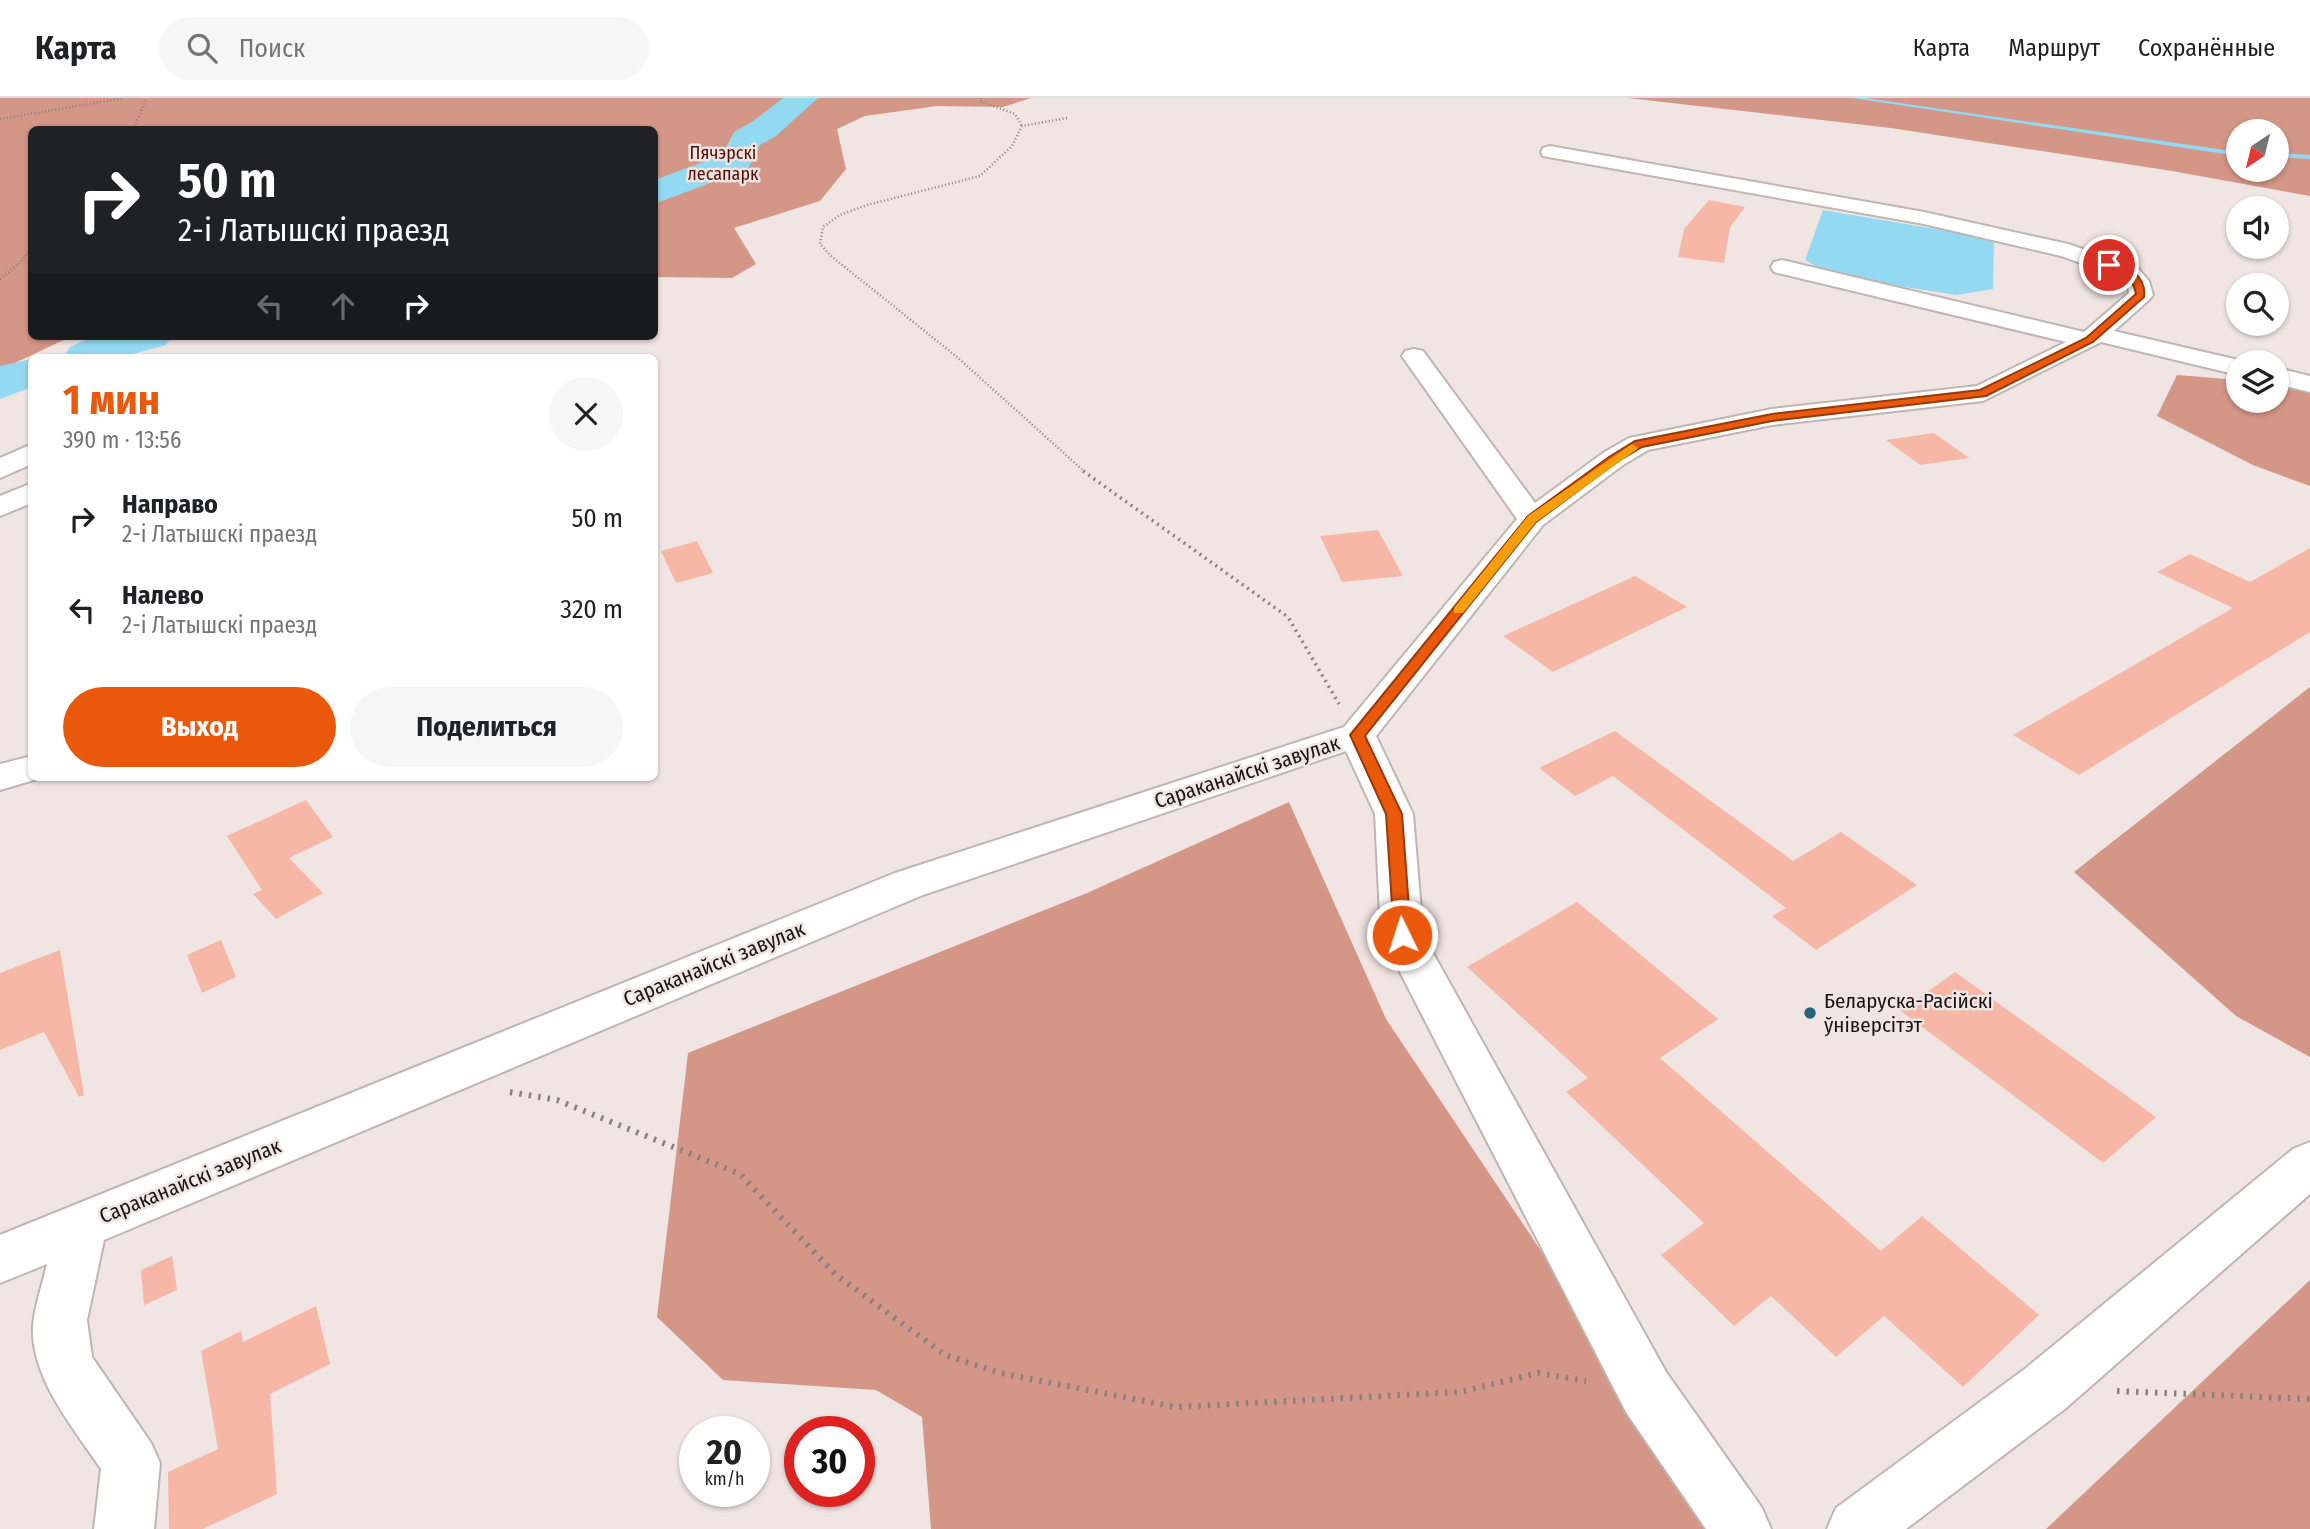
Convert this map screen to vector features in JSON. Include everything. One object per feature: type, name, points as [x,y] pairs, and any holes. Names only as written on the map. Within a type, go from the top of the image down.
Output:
[{"type":"street","points":[[1550,152],[1924,218],[2068,251],[2129,272],[2138,281],[2141,295],[2093,337],[1983,393],[1772,417],[1639,444],[1613,459],[1532,519],[1357,735],[1394,814],[1402,935],[1646,1392],[1741,1529]]},
{"type":"street","points":[[1782,267],[2226,365]]},
{"type":"street","points":[[1414,356],[1532,519]]},
{"type":"street","points":[[2289,379],[2310,384]]},
{"type":"street","points":[[0,470],[28,454]]},
{"type":"street","points":[[0,507],[28,494]]},
{"type":"street","name":"Сараканайскі завулак","points":[[0,1259],[909,884],[1357,735]]},
{"type":"street","points":[[0,777],[28,769]]},
{"type":"street","points":[[1857,1529],[2046,1388],[2310,1164]]},
{"type":"street","name":"Сараканайскі завулак","points":[[82,1225],[60,1320],[66,1367],[131,1463],[124,1529]]},
{"type":"path","points":[[0,119],[124,98]]},
{"type":"path","points":[[134,126],[147,98]]},
{"type":"path","points":[[981,98],[981,101],[1015,114],[1023,126]]},
{"type":"path","points":[[1023,126],[1067,118]]},
{"type":"path","points":[[1023,126],[1012,146],[980,176],[867,205],[840,215],[823,227],[820,244],[831,256],[957,357],[1082,470],[1288,617],[1357,735]]},
{"type":"path","points":[[0,279],[20,263],[28,252]]},
{"type":"path","points":[[504,1091],[557,1100],[740,1174],[835,1274],[944,1355],[1000,1373],[1175,1407],[1460,1392],[1538,1373],[1646,1392]]},
{"type":"path","points":[[2046,1388],[2310,1399]]},
{"type":"green space","name":"Пячэрскі лесапарк","points":[[0,98],[1031,98],[1003,107],[937,106],[865,116],[837,129],[846,169],[820,201],[734,228],[756,264],[732,278],[658,277],[658,126],[28,126],[28,340],[64,340],[34,354],[28,354],[28,357],[0,370]]},
{"type":"green space","points":[[1628,98],[2310,98],[2310,196],[2233,182],[2289,182],[2289,119],[2226,119],[2226,181],[1891,128]]},
{"type":"green space","points":[[2177,375],[2226,379],[2226,413],[2289,413],[2289,385],[2310,387],[2310,486],[2253,465],[2157,416]]},
{"type":"green space","points":[[2310,687],[2310,1057],[2236,1016],[2074,872]]},
{"type":"green space","points":[[1289,802],[1386,1019],[1727,1529],[931,1529],[922,1417],[876,1390],[723,1380],[657,1317],[688,1053],[1087,893]]},
{"type":"green space","points":[[2310,1280],[2310,1529],[2046,1529]]},
{"type":"water","points":[[1823,210],[1994,239],[1993,289],[1957,295],[1833,276],[1805,260]]},
{"type":"building","points":[[1709,200],[1745,207],[1730,227],[1724,263],[1678,257],[1684,229]]},
{"type":"building","points":[[1934,433],[1969,458],[1920,465],[1886,440]]},
{"type":"building","points":[[1378,530],[1403,576],[1342,582],[1320,536]]},
{"type":"building","points":[[697,541],[713,573],[676,583],[661,551]]},
{"type":"building","points":[[2310,548],[2310,632],[2079,775],[2013,735],[2233,608],[2157,572],[2190,554],[2250,582]]},
{"type":"building","points":[[1635,576],[1687,607],[1553,672],[1503,636]]},
{"type":"building","points":[[1615,731],[1793,861],[1841,832],[1917,885],[1816,950],[1772,916],[1786,908],[1613,776],[1575,796],[1539,768]]},
{"type":"building","points":[[306,800],[333,837],[289,858],[323,893],[276,919],[253,894],[262,890],[227,836]]},
{"type":"building","points":[[1577,902],[1718,1019],[1660,1058],[1881,1251],[1922,1216],[2039,1315],[1963,1387],[1884,1316],[1836,1357],[1771,1296],[1734,1326],[1661,1255],[1704,1223],[1566,1092],[1588,1078],[1467,967]]},
{"type":"building","points":[[221,940],[236,977],[202,993],[187,955]]},
{"type":"building","points":[[60,950],[84,1095],[79,1097],[44,1032],[0,1050],[0,973]]},
{"type":"building","points":[[1955,972],[2156,1117],[2103,1163],[1901,1011]]},
{"type":"building","points":[[172,1256],[177,1290],[144,1305],[141,1270]]},
{"type":"building","points":[[316,1306],[330,1364],[270,1394],[277,1494],[203,1529],[169,1529],[168,1472],[218,1449],[201,1351],[241,1331],[243,1342]]},
{"type":"waterway","points":[[658,191],[736,162],[746,139],[764,129],[802,98]]},
{"type":"waterway","points":[[1855,98],[2226,152]]},
{"type":"waterway","points":[[2289,156],[2310,157]]},
{"type":"waterway","points":[[92,354],[114,344],[132,340]]},
{"type":"waterway","points":[[0,385],[15,376],[28,374]]},
{"type":"slow traffic","points":[[1458,610],[1532,519],[1632,448]]},
{"type":"place","name":"Беларуска-Расійскі ўніверсітэт","points":[[1810,1013]]},
{"type":"route","points":[[1402,935],[1394,814],[1357,735],[1532,519],[1613,459],[1639,444],[1772,417],[1983,393],[2089,340],[2141,295],[2138,281],[2129,272],[2109,265]]}]
